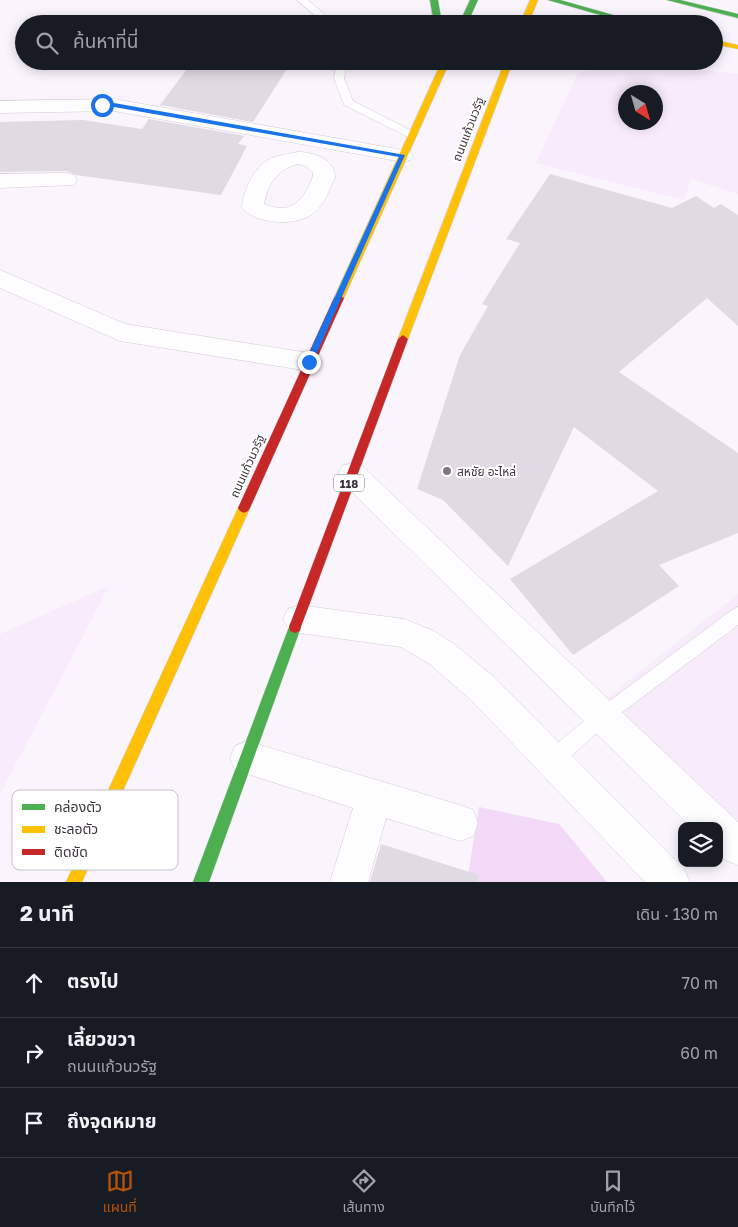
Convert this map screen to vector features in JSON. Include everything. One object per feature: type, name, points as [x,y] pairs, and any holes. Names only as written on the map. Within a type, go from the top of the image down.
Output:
[{"type":"main road","points":[[434,0],[438,15]]},
{"type":"main road","points":[[467,15],[474,0]]},
{"type":"main road","points":[[528,15],[534,0]]},
{"type":"main road","points":[[552,0],[610,15]]},
{"type":"main road","points":[[595,0],[617,15]]},
{"type":"main road","points":[[671,0],[738,16]]},
{"type":"main road","points":[[723,44],[738,47]]},
{"type":"main road","points":[[436,82],[437,70]]},
{"type":"main road","name":"ถนนแก้วนวรัฐ","points":[[116,790],[442,70]]},
{"type":"main road","name":"ถนนแก้วนวรัฐ","points":[[201,882],[352,474],[499,86],[510,70]]},
{"type":"main road","name":"ถนนแก้วนวรัฐ","points":[[74,882],[79,870]]},
{"type":"street","points":[[0,107],[114,105],[313,150],[403,156]]},
{"type":"street","points":[[0,182],[66,180]]},
{"type":"street","points":[[0,278],[120,332],[309,362]]},
{"type":"street","points":[[352,474],[712,822]]},
{"type":"street","points":[[299,619],[404,633],[420,638],[449,659],[671,882]]},
{"type":"street","points":[[247,758],[460,824]]},
{"type":"street","points":[[349,882],[374,797]]},
{"type":"street","points":[[723,833],[738,847]]},
{"type":"lane","points":[[302,0],[320,15]]},
{"type":"lane","points":[[340,70],[338,78],[348,103],[412,135]]},
{"type":"lane","points":[[551,761],[602,717],[738,615]]},
{"type":"shaded area","points":[[596,70],[702,70],[738,74],[738,194],[691,179],[684,200],[536,163],[578,73]]},
{"type":"shaded area","points":[[109,586],[0,794],[0,634]]},
{"type":"shaded area","points":[[738,594],[738,829],[602,702]]},
{"type":"shaded area","points":[[479,807],[559,824],[607,882],[467,882]]},
{"type":"building","points":[[186,70],[286,70],[253,122],[160,105]]},
{"type":"building","points":[[149,119],[244,136],[238,144],[247,146],[221,195],[76,175],[66,171],[0,172],[0,122],[83,120],[142,129]]},
{"type":"building","points":[[550,174],[672,208],[696,196],[714,208],[721,204],[738,215],[738,326],[707,298],[619,372],[738,453],[738,533],[659,565],[679,586],[573,655],[510,579],[658,491],[574,427],[508,566],[443,500],[417,489],[460,355],[488,306],[482,304],[520,243],[506,239]]},
{"type":"building","points":[[381,844],[479,875],[478,882],[370,882]]},
{"type":"traffic: fast","points":[[434,0],[436,15]]},
{"type":"traffic: fast","points":[[467,15],[474,0]]},
{"type":"traffic: fast","points":[[552,0],[608,15]]},
{"type":"traffic: fast","points":[[671,0],[738,16]]},
{"type":"traffic: fast","points":[[201,882],[295,627]]},
{"type":"traffic: slow","points":[[528,15],[534,0]]},
{"type":"traffic: slow","points":[[723,44],[738,47]]},
{"type":"traffic: slow","points":[[339,298],[442,70]]},
{"type":"traffic: slow","points":[[403,339],[506,70]]},
{"type":"traffic: slow","points":[[116,790],[244,508]]},
{"type":"traffic: slow","points":[[74,882],[79,870]]},
{"type":"traffic: jam","points":[[244,508],[339,298]]},
{"type":"traffic: jam","points":[[295,627],[403,339]]},
{"type":"place","name":"สหชัย อะไหล่","points":[[447,471]]},
{"type":"route","points":[[102,105],[114,105],[403,156],[309,362]]}]
